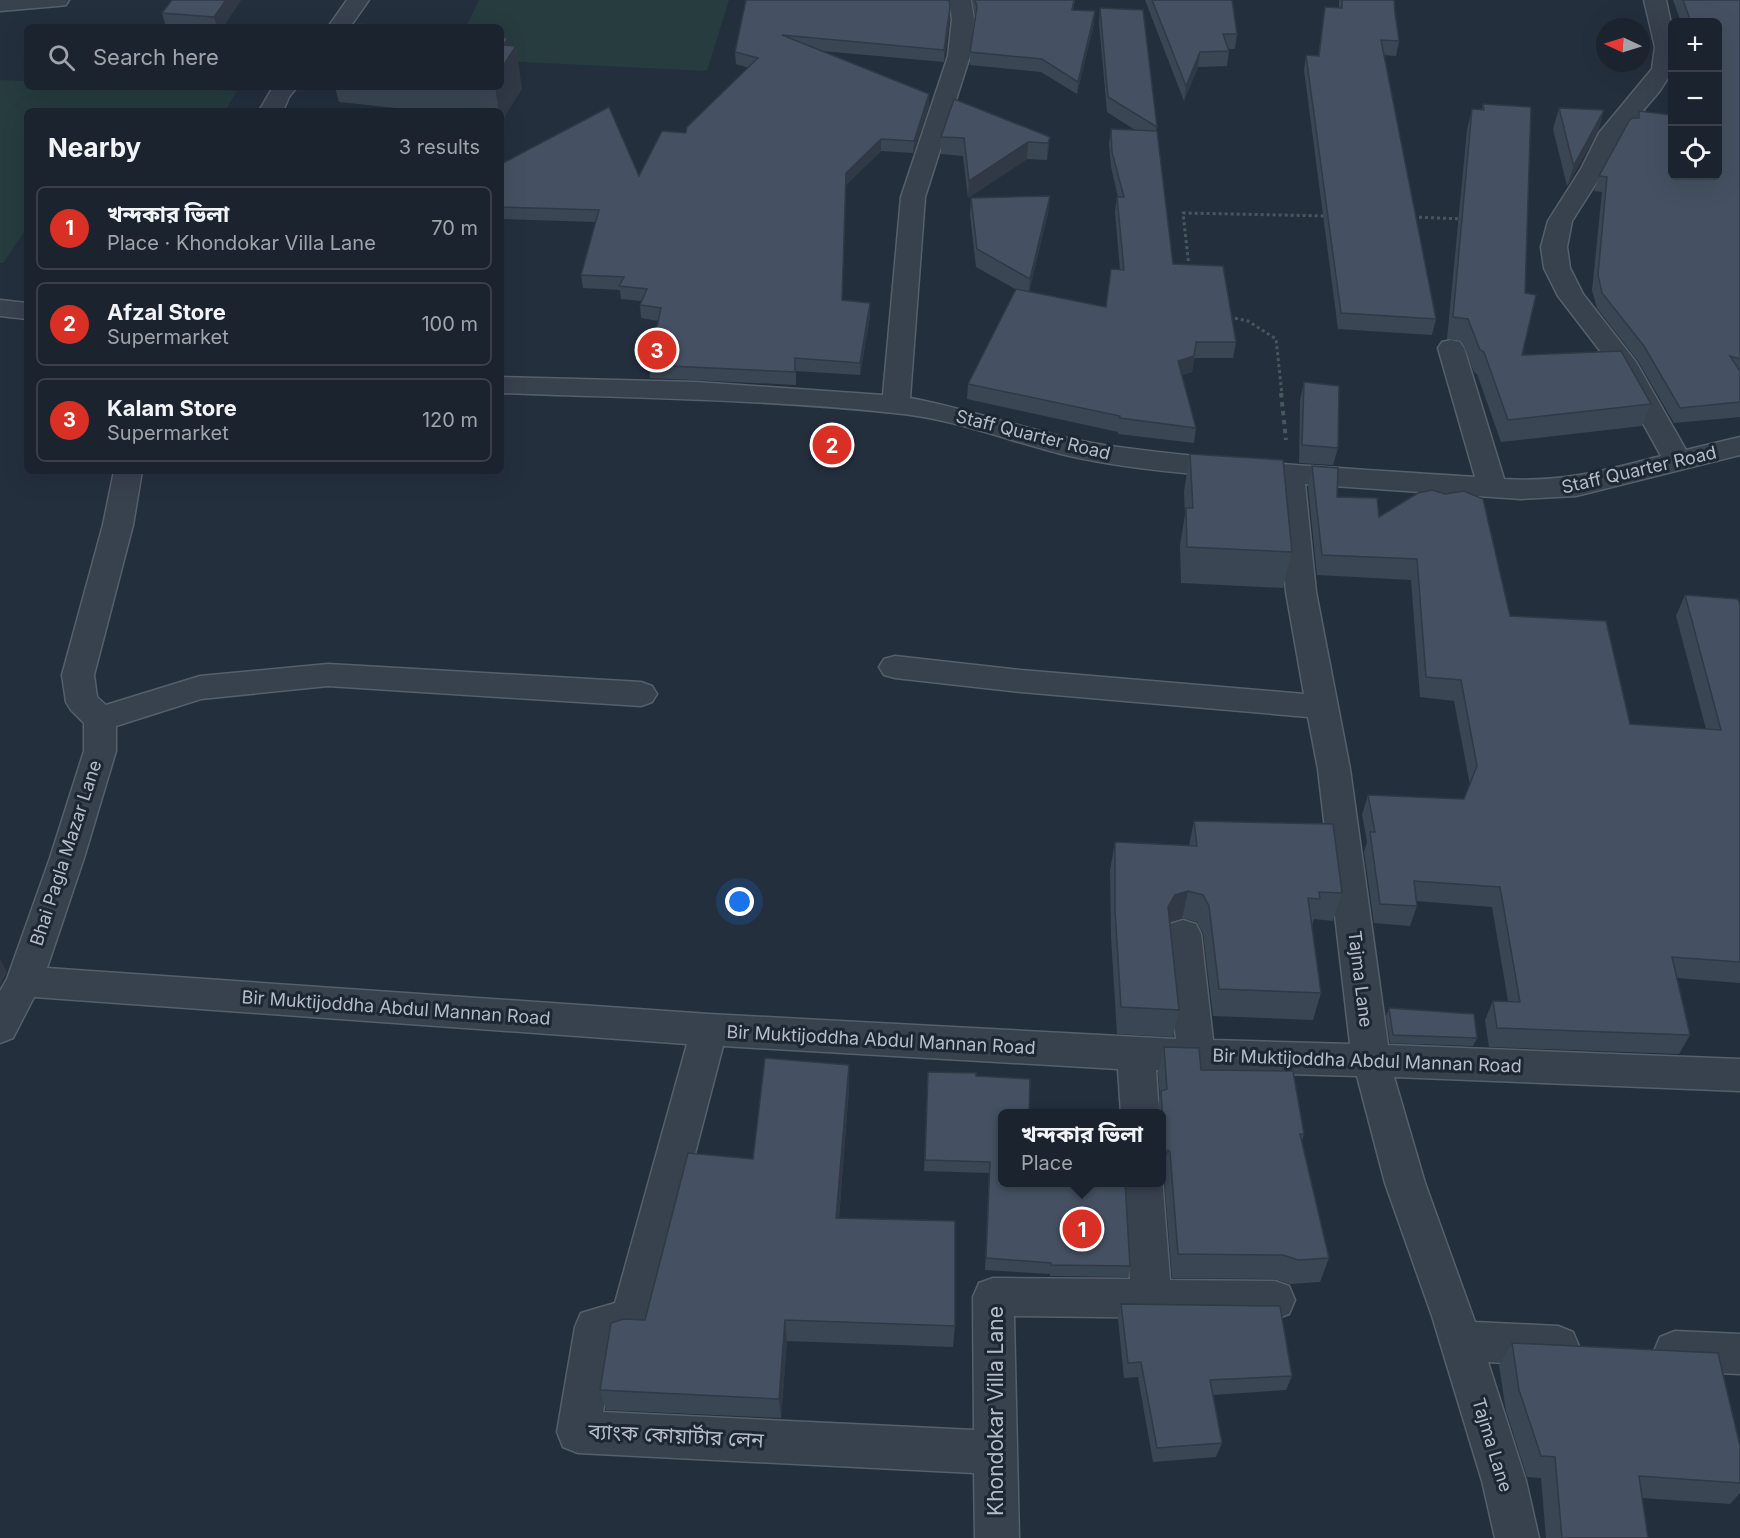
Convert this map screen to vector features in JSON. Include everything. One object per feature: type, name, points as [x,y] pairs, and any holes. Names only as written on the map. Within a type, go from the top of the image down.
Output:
[{"type":"street","points":[[0,5],[58,0]]},
{"type":"street","points":[[341,24],[358,0]]},
{"type":"street","points":[[896,404],[913,197],[959,56],[963,19],[960,0]]},
{"type":"street","points":[[1655,0],[1666,47],[1663,69],[1651,87],[1611,133],[1593,169],[1560,220],[1554,247],[1557,268],[1571,296],[1623,362],[1678,461]]},
{"type":"street","points":[[273,108],[284,90]]},
{"type":"street","points":[[0,308],[24,312]]},
{"type":"street","points":[[1451,348],[1492,488]]},
{"type":"street","name":"Staff Quarter Road","points":[[504,386],[696,391],[896,404],[955,415],[1062,445],[1116,456],[1290,474],[1492,488],[1551,490],[1576,487],[1740,446]]},
{"type":"street","points":[[127,474],[118,525],[78,675],[82,702],[100,719],[200,688],[328,675],[641,694]]},
{"type":"street","name":"Tajma Lane","points":[[1290,474],[1301,591],[1334,769],[1371,1060],[1405,1183],[1461,1341],[1504,1481],[1516,1538]]},
{"type":"street","points":[[895,667],[1021,681],[1323,707]]},
{"type":"street","name":"Bhai Pagla Mazar Lane","points":[[0,1027],[24,981],[67,858],[99,751],[100,719]]},
{"type":"street","points":[[1183,934],[1196,1056]]},
{"type":"street","name":"Bir Muktijoddha Abdul Mannan Road","points":[[24,981],[709,1030],[1136,1054],[1371,1060],[1740,1075]]},
{"type":"street","name":"ব্যাংক কোয়ার্টার লেন","points":[[709,1030],[631,1318],[596,1326],[578,1432],[996,1453]]},
{"type":"street","points":[[1136,1054],[1140,1109]]},
{"type":"street","points":[[1144,1187],[1151,1298]]},
{"type":"street","name":"Khondokar Villa Lane","points":[[997,1538],[993,1297],[1275,1300]]},
{"type":"street","points":[[1461,1341],[1740,1354]]},
{"type":"path","points":[[1190,278],[1182,213],[1334,216]]},
{"type":"path","points":[[1405,217],[1465,219]]},
{"type":"path","points":[[1226,316],[1248,321],[1276,339],[1290,474]]},
{"type":"green space","points":[[479,0],[729,0],[707,71],[504,61],[504,24],[467,24]]},
{"type":"green space","points":[[0,80],[24,81],[24,90],[237,91],[227,108],[24,108],[24,232],[3,263],[0,263]]},
{"type":"building","points":[[172,0],[226,0],[214,17],[162,13]]},
{"type":"building","points":[[746,0],[949,0],[944,50],[782,35],[929,94],[914,141],[881,139],[846,173],[842,300],[870,303],[860,363],[795,358],[795,372],[649,365],[661,308],[640,305],[647,289],[619,286],[624,277],[581,275],[599,210],[504,207],[504,162],[609,107],[639,176],[662,131],[686,133],[687,127],[758,58],[735,52]]},
{"type":"building","points":[[975,0],[1074,0],[1072,10],[1095,11],[1078,82],[1042,59],[970,52],[977,7]]},
{"type":"building","points":[[1152,0],[1232,0],[1237,34],[1223,34],[1229,51],[1200,52],[1186,86]]},
{"type":"building","points":[[1342,0],[1394,0],[1399,41],[1381,40],[1436,319],[1341,313],[1306,55],[1319,56],[1325,7],[1342,8]]},
{"type":"building","points":[[1683,0],[1740,0],[1740,359],[1730,356],[1740,371],[1740,402],[1680,408],[1644,346],[1602,293],[1598,275],[1607,177],[1599,176],[1629,121],[1632,118],[1639,118],[1639,111],[1668,115],[1668,180],[1722,180],[1722,18],[1690,18]]},
{"type":"building","points":[[1100,8],[1143,10],[1157,127],[1108,97]]},
{"type":"building","points":[[504,45],[516,46],[504,64]]},
{"type":"building","points":[[954,99],[1050,137],[1048,143],[1028,142],[969,181],[964,138],[941,137]]},
{"type":"building","points":[[1483,104],[1531,107],[1525,293],[1536,295],[1522,355],[1621,351],[1651,404],[1508,420],[1484,352],[1480,350],[1468,319],[1453,317],[1472,109],[1484,110]]},
{"type":"building","points":[[1559,108],[1604,110],[1574,165],[1573,164]]},
{"type":"building","points":[[1111,129],[1157,131],[1173,264],[1223,266],[1236,342],[1196,342],[1194,356],[1178,361],[1196,428],[1120,418],[1120,416],[968,384],[1016,289],[1106,307],[1111,269],[1124,270],[1117,197],[1124,197],[1112,152]]},
{"type":"building","points":[[1050,196],[1030,279],[977,249],[971,198]]},
{"type":"building","points":[[1304,382],[1339,386],[1338,448],[1302,445]]},
{"type":"building","points":[[1190,454],[1283,460],[1292,552],[1187,547],[1186,508],[1193,508]]},
{"type":"building","points":[[1312,466],[1338,468],[1337,497],[1377,498],[1379,517],[1418,493],[1432,490],[1445,494],[1464,491],[1483,499],[1510,616],[1606,621],[1630,724],[1721,730],[1685,595],[1738,599],[1740,605],[1740,962],[1672,957],[1690,1035],[1497,1028],[1493,1001],[1520,1002],[1500,887],[1414,881],[1417,906],[1380,904],[1370,832],[1375,832],[1368,795],[1464,799],[1477,766],[1461,680],[1426,677],[1417,559],[1322,555]]},
{"type":"building","points":[[1194,821],[1333,824],[1342,893],[1319,892],[1320,899],[1308,898],[1321,993],[1219,989],[1209,906],[1203,895],[1188,891],[1175,895],[1168,907],[1179,1010],[1121,1007],[1115,910],[1115,842],[1197,846]]},
{"type":"building","points":[[1389,1008],[1474,1014],[1477,1038],[1393,1035]]},
{"type":"building","points":[[1164,1047],[1199,1048],[1201,1070],[1293,1071],[1304,1134],[1300,1134],[1329,1258],[1298,1260],[1283,1255],[1178,1254],[1170,1152],[1168,1150],[1166,1153],[1166,1109],[1162,1109],[1161,1091],[1167,1089]]},
{"type":"building","points":[[765,1058],[849,1065],[836,1218],[955,1221],[955,1326],[785,1320],[779,1399],[600,1390],[611,1323],[624,1319],[645,1320],[688,1153],[753,1159]]},
{"type":"building","points":[[928,1072],[976,1073],[976,1076],[1030,1079],[1029,1109],[998,1109],[998,1187],[1125,1187],[1130,1266],[1051,1265],[1051,1263],[986,1258],[990,1162],[925,1160]]},
{"type":"building","points":[[1121,1304],[1280,1306],[1292,1376],[1210,1380],[1222,1443],[1157,1448],[1141,1362],[1128,1363]]},
{"type":"building","points":[[1512,1343],[1718,1353],[1740,1446],[1740,1483],[1639,1476],[1648,1538],[1562,1538],[1555,1457],[1541,1456],[1519,1390]]},
{"type":"place","name":"Kalam Store","points":[[657,350]]},
{"type":"place","name":"Afzal Store","points":[[832,445]]},
{"type":"place","name":"খন্দকার ভিলা","points":[[1082,1229]]}]
